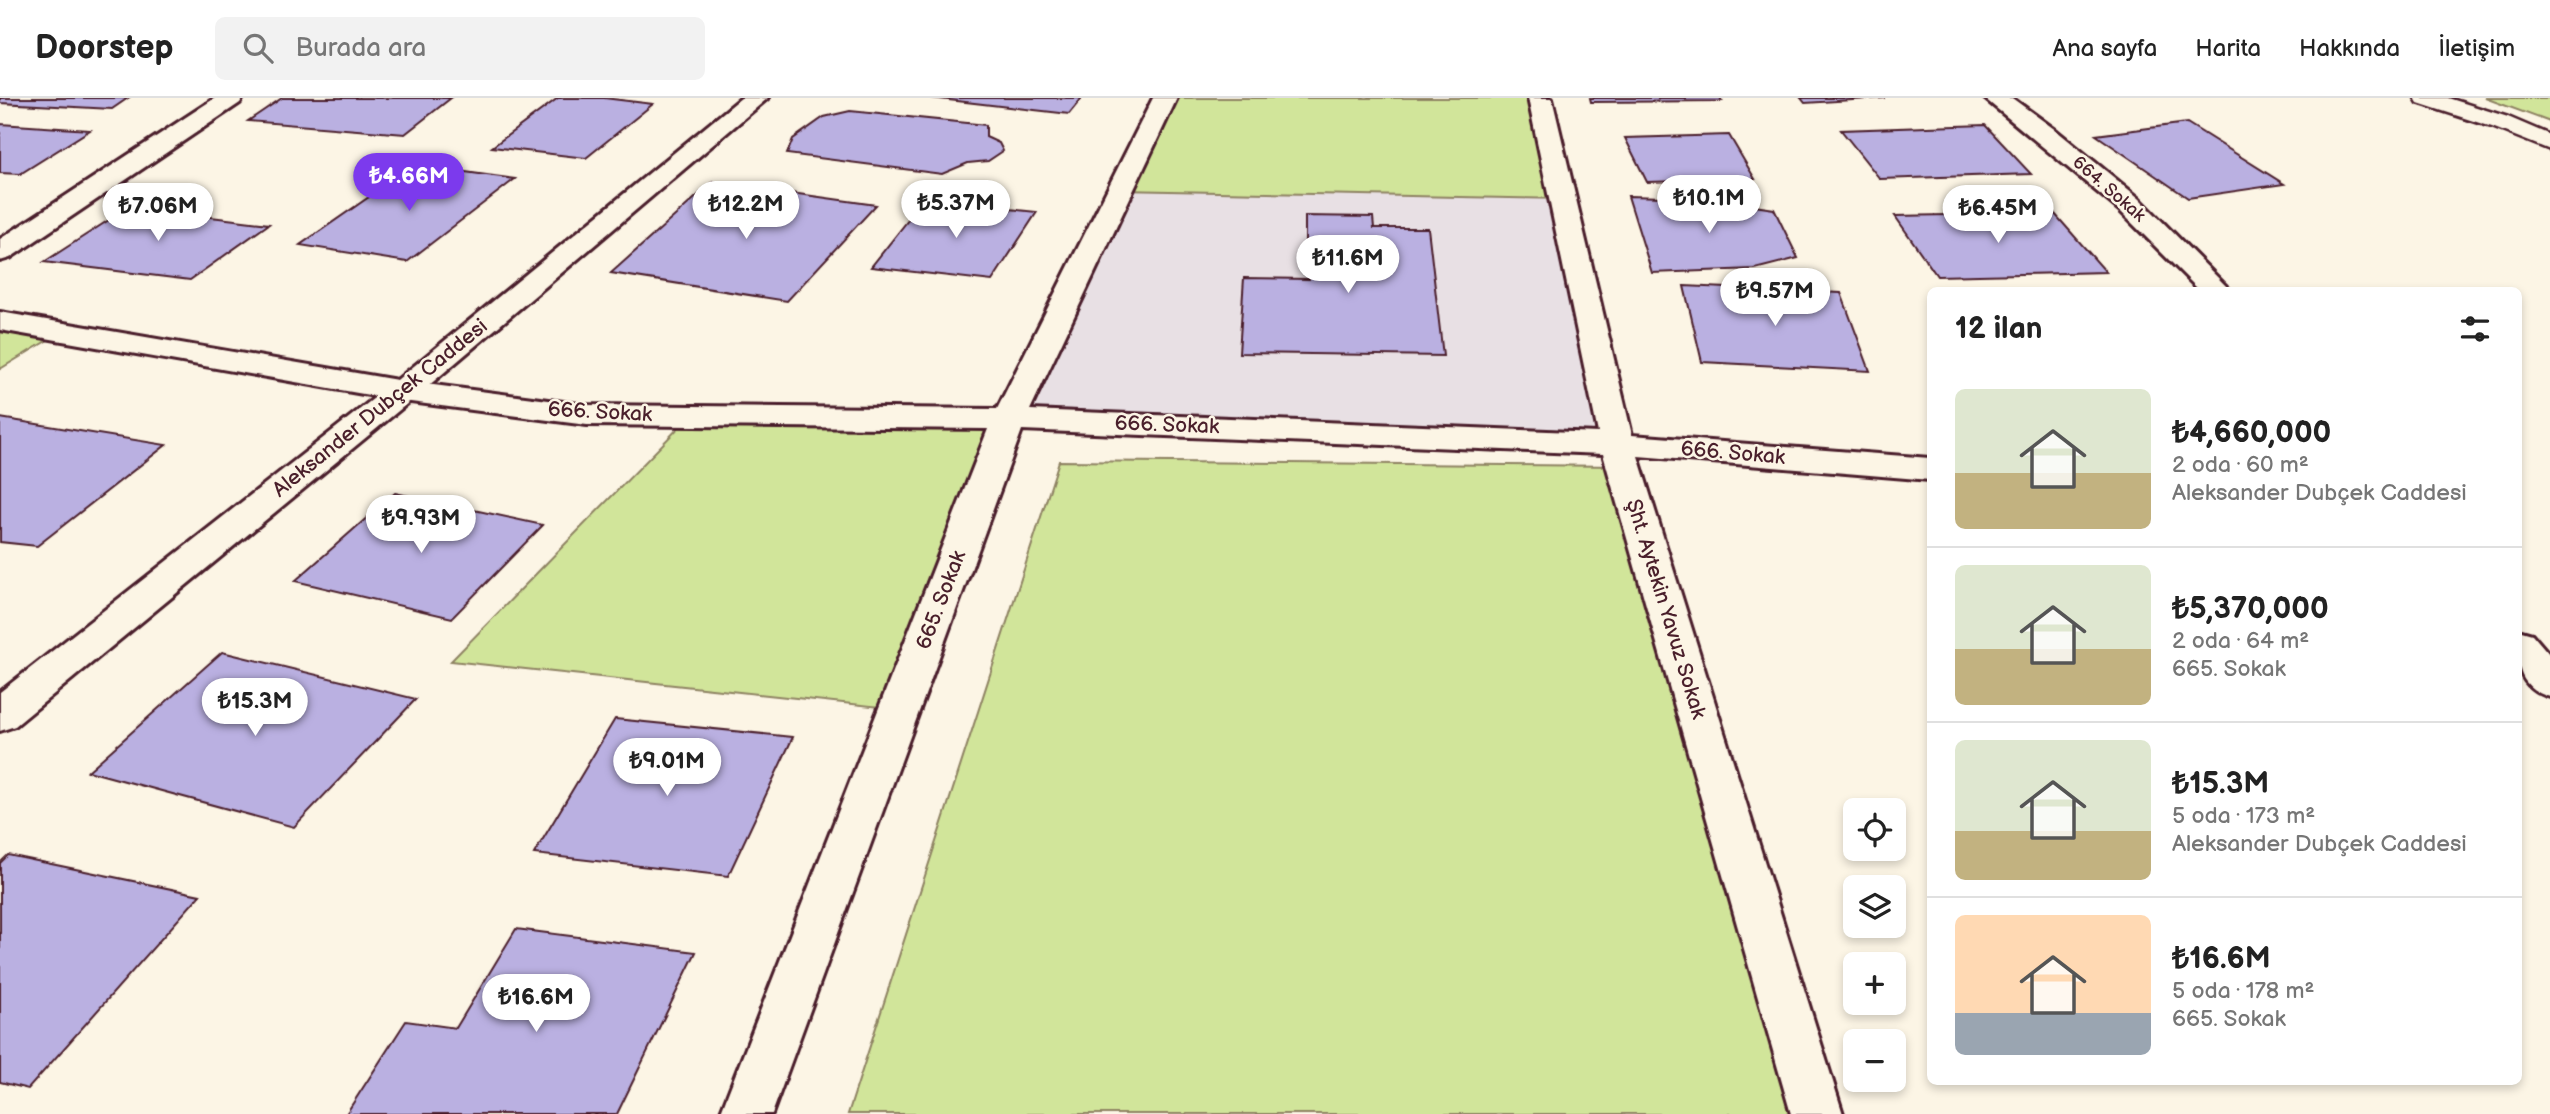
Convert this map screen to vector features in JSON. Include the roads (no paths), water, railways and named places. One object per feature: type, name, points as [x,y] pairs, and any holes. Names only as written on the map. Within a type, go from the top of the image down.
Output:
[{"type":"street","points":[[0,252],[231,98]]},
{"type":"street","name":"Aleksander Dubçek Caddesi","points":[[0,715],[403,390],[756,98]]},
{"type":"street","name":"665. Sokak","points":[[746,1114],[1009,419],[1165,98]]},
{"type":"street","name":"Şht. Aytekin Yavuz Sokak","points":[[1540,98],[1617,444],[1817,1114]]},
{"type":"street","name":"664. Sokak","points":[[1996,98],[2048,136],[2129,204],[2212,287]]},
{"type":"street","name":"666. Sokak","points":[[0,321],[403,390],[587,415],[1009,419],[1617,444],[1927,469]]},
{"type":"street","points":[[2522,649],[2550,682]]},
{"type":"lane","points":[[2426,98],[2500,122],[2550,142]]}]
